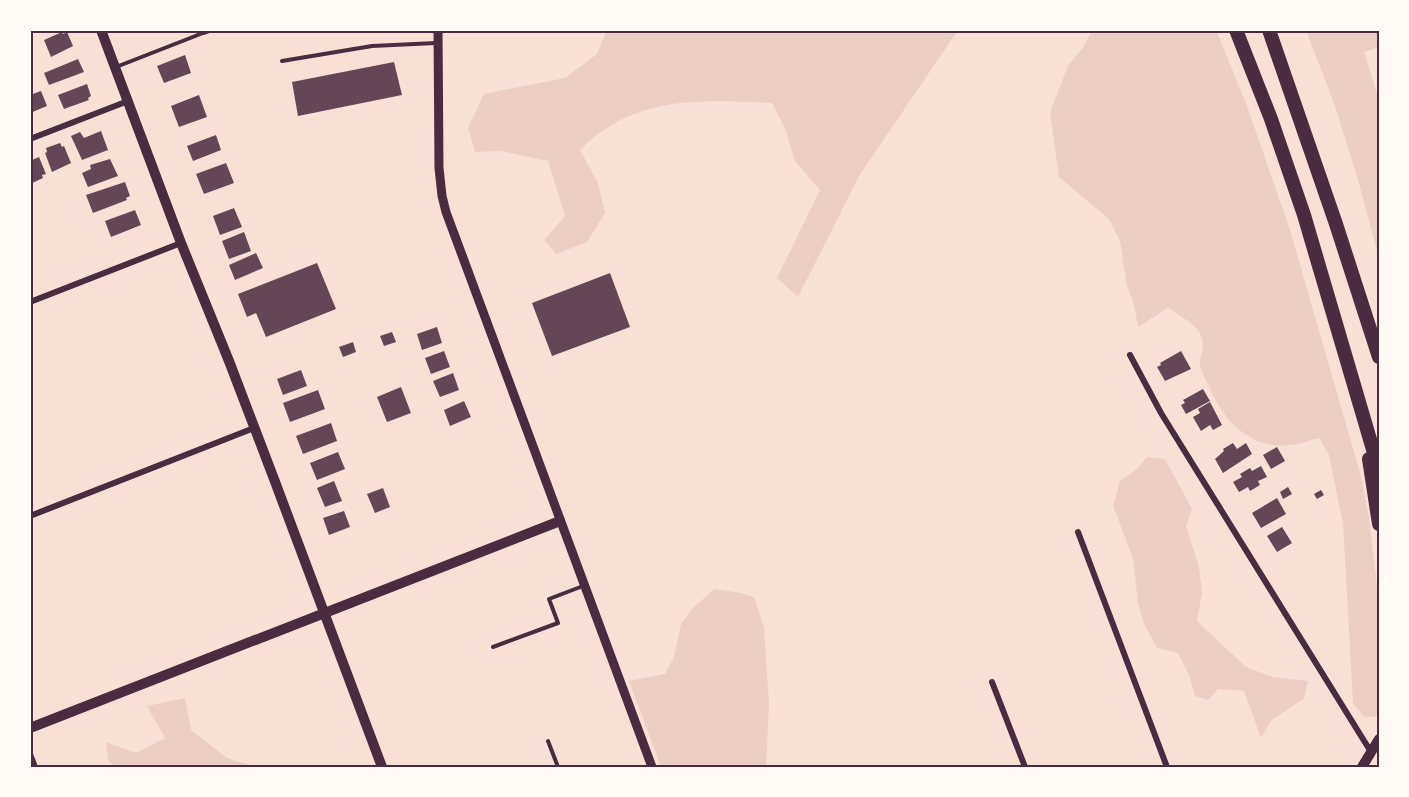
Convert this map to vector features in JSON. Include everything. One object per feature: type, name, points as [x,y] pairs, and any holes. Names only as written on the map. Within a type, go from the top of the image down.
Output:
[{"type":"highway","points":[[1236,30],[1289,171],[1359,397],[1379,470]]},
{"type":"highway","points":[[1269,30],[1379,357]]},
{"type":"highway","points":[[1336,224],[1379,328]]},
{"type":"highway","points":[[1359,397],[1379,524]]},
{"type":"main road","points":[[102,30],[382,767]]},
{"type":"main road","points":[[30,728],[560,521]]},
{"type":"main road","points":[[1362,767],[1378,740]]},
{"type":"street","points":[[438,30],[439,168],[442,196],[474,291],[652,767]]},
{"type":"street","points":[[30,139],[128,101]]},
{"type":"street","points":[[30,302],[181,243]]},
{"type":"street","points":[[1130,356],[1161,413],[1371,752]]},
{"type":"street","points":[[30,516],[254,428]]},
{"type":"street","points":[[1078,532],[1167,767]]},
{"type":"street","points":[[992,682],[1025,767]]},
{"type":"street","points":[[30,754],[35,767]]},
{"type":"lane","points":[[115,68],[212,30]]},
{"type":"lane","points":[[380,30],[402,30]]},
{"type":"lane","points":[[282,61],[372,46],[438,43]]},
{"type":"lane","points":[[493,647],[558,623],[549,599],[584,585]]},
{"type":"lane","points":[[548,741],[558,767]]},
{"type":"shaded area","points":[[607,30],[958,30],[859,176],[798,297],[777,278],[820,190],[795,161],[786,131],[772,103],[720,101],[670,105],[646,110],[623,119],[601,132],[580,150],[598,183],[605,213],[587,242],[556,254],[544,240],[565,216],[548,161],[501,151],[475,152],[468,128],[484,94],[565,78],[597,54]]},
{"type":"shaded area","points":[[1092,30],[1216,30],[1246,103],[1290,230],[1361,476],[1369,517],[1379,602],[1379,713],[1374,717],[1364,717],[1353,703],[1343,524],[1329,455],[1319,438],[1292,445],[1265,444],[1253,439],[1233,424],[1217,403],[1202,371],[1200,365],[1203,345],[1200,333],[1183,317],[1168,308],[1138,327],[1134,304],[1127,286],[1120,241],[1109,219],[1059,177],[1050,112],[1068,66],[1084,46]]},
{"type":"shaded area","points":[[1306,30],[1379,30],[1379,47],[1364,52],[1379,100],[1379,258],[1336,109]]},
{"type":"shaded area","points":[[1147,457],[1165,459],[1192,509],[1186,526],[1199,567],[1202,592],[1197,621],[1246,667],[1273,677],[1308,681],[1304,698],[1271,721],[1261,738],[1244,691],[1218,689],[1208,700],[1195,696],[1189,675],[1178,653],[1157,648],[1144,624],[1138,603],[1133,558],[1113,506],[1120,481],[1136,470]]},
{"type":"shaded area","points":[[714,589],[754,597],[764,627],[769,703],[766,767],[661,767],[629,681],[665,674],[674,657],[681,624],[692,609]]},
{"type":"shaded area","points":[[185,698],[191,730],[227,758],[256,767],[115,767],[108,760],[106,742],[136,753],[165,738],[147,706]]},
{"type":"building","points":[[62,32],[63,34],[67,32],[73,46],[51,57],[44,40]]},
{"type":"building","points":[[185,55],[191,73],[164,83],[157,66]]},
{"type":"building","points":[[78,59],[84,72],[49,85],[44,73]]},
{"type":"building","points":[[394,62],[402,95],[298,116],[292,82]]},
{"type":"building","points":[[87,84],[91,96],[89,100],[64,109],[58,95]]},
{"type":"building","points":[[41,91],[47,106],[30,113],[30,95]]},
{"type":"building","points":[[199,95],[207,117],[179,127],[171,106]]},
{"type":"building","points":[[101,131],[108,150],[82,160],[71,136],[80,132],[84,138]]},
{"type":"building","points":[[216,135],[221,150],[193,161],[187,146]]},
{"type":"building","points":[[60,143],[62,147],[64,146],[71,163],[52,172],[45,153],[46,148]]},
{"type":"building","points":[[30,154],[32,160],[39,157],[46,174],[42,175],[43,178],[30,184]]},
{"type":"building","points":[[110,159],[118,176],[88,187],[82,173],[91,169],[90,165]]},
{"type":"building","points":[[226,163],[234,183],[204,194],[196,174]]},
{"type":"building","points":[[125,182],[130,196],[126,198],[127,200],[93,213],[86,195]]},
{"type":"building","points":[[234,208],[242,227],[220,235],[213,216]]},
{"type":"building","points":[[135,210],[141,225],[111,237],[105,221]]},
{"type":"building","points":[[244,232],[251,251],[229,259],[222,241]]},
{"type":"building","points":[[256,253],[263,268],[235,280],[229,265]]},
{"type":"building","points":[[317,263],[336,309],[266,337],[256,313],[247,317],[238,294]]},
{"type":"building","points":[[610,273],[630,327],[552,356],[532,303]]},
{"type":"building","points":[[437,327],[442,343],[422,350],[417,334]]},
{"type":"building","points":[[392,332],[396,342],[384,346],[380,336]]},
{"type":"building","points":[[353,342],[356,352],[343,357],[339,347]]},
{"type":"building","points":[[444,351],[450,367],[431,374],[425,358]]},
{"type":"building","points":[[1181,351],[1191,369],[1165,381],[1157,367]]},
{"type":"building","points":[[301,370],[307,386],[283,395],[277,379]]},
{"type":"building","points":[[453,373],[459,390],[440,397],[433,381]]},
{"type":"building","points":[[401,387],[411,413],[387,422],[377,397]]},
{"type":"building","points":[[1203,389],[1210,401],[1186,414],[1181,405],[1185,403],[1183,400]]},
{"type":"building","points":[[318,390],[325,409],[290,422],[283,403]]},
{"type":"building","points":[[464,401],[471,417],[450,426],[444,410]]},
{"type":"building","points":[[1210,402],[1222,425],[1213,430],[1210,425],[1201,431],[1193,417],[1200,413],[1198,409]]},
{"type":"building","points":[[331,423],[337,441],[303,454],[296,436]]},
{"type":"building","points":[[1233,443],[1237,449],[1246,443],[1252,454],[1223,473],[1215,459],[1224,451],[1223,449]]},
{"type":"building","points":[[1277,447],[1285,461],[1271,469],[1263,455]]},
{"type":"building","points":[[338,452],[345,469],[317,480],[310,463]]},
{"type":"building","points":[[1261,466],[1267,477],[1258,481],[1260,485],[1250,491],[1248,487],[1239,492],[1233,482],[1242,477],[1240,474],[1250,468],[1252,471]]},
{"type":"building","points":[[334,481],[342,501],[325,507],[317,488]]},
{"type":"building","points":[[1288,487],[1292,494],[1283,499],[1280,492]]},
{"type":"building","points":[[383,488],[390,507],[375,513],[367,494]]},
{"type":"building","points":[[1321,490],[1324,495],[1317,499],[1314,494]]},
{"type":"building","points":[[1277,498],[1286,514],[1261,528],[1252,513]]},
{"type":"building","points":[[344,511],[350,527],[329,535],[323,518]]},
{"type":"building","points":[[1282,527],[1292,543],[1277,552],[1267,536]]}]
